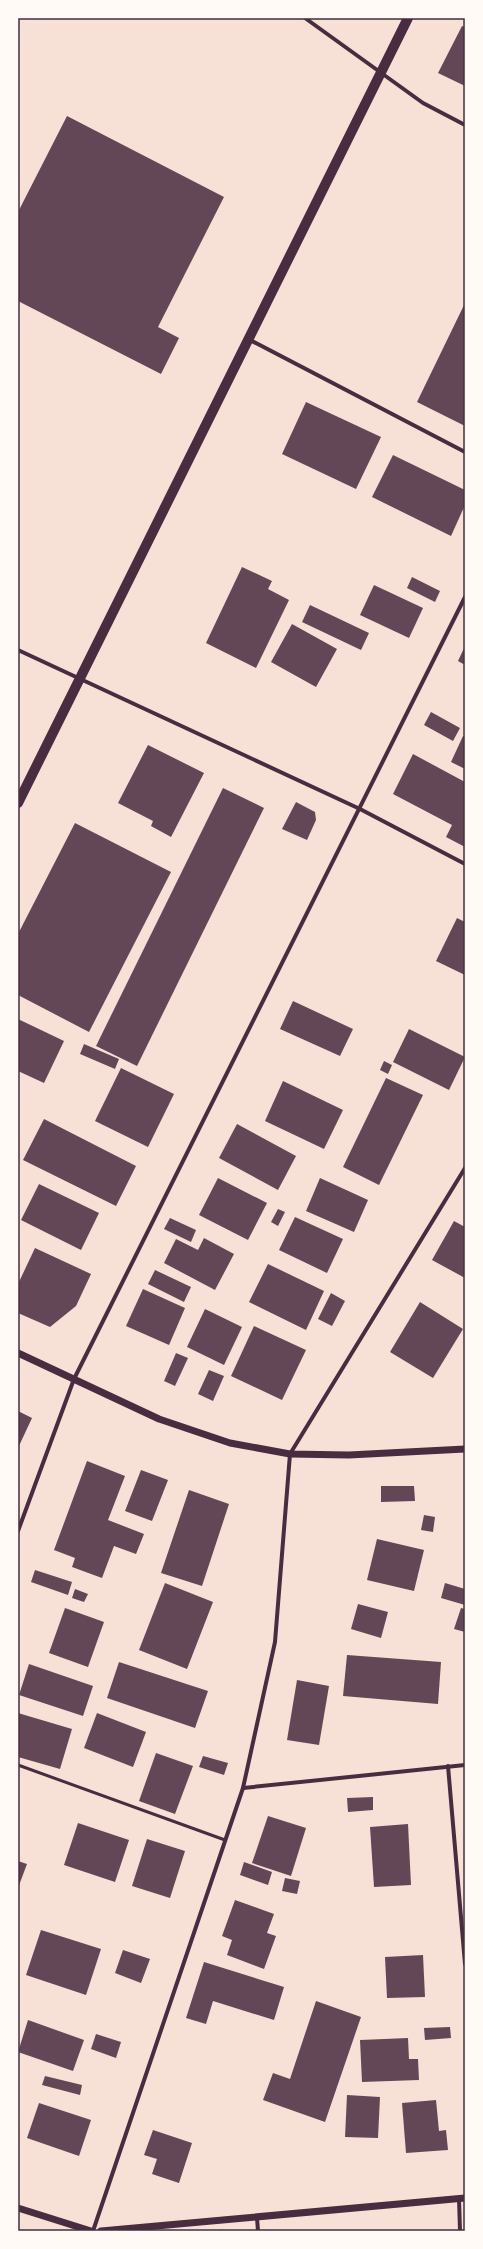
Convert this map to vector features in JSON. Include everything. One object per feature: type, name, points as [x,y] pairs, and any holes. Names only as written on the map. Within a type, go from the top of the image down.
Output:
[{"type":"main road","points":[[18,803],[408,18]]},
{"type":"street","points":[[305,18],[423,103],[465,125]]},
{"type":"street","points":[[249,340],[465,452]]},
{"type":"street","points":[[18,1531],[74,1378],[465,597]]},
{"type":"street","points":[[18,650],[360,809],[465,864]]},
{"type":"street","points":[[18,2208],[92,2231],[243,1788],[275,1642],[290,1454],[465,1168]]},
{"type":"street","points":[[18,1353],[159,1419],[230,1443],[290,1454],[350,1455],[465,1449]]},
{"type":"street","points":[[243,1788],[465,1765]]},
{"type":"street","points":[[448,1766],[465,1964]]},
{"type":"street","points":[[101,2231],[462,2199],[460,2231]]},
{"type":"street","points":[[258,2218],[258,2231]]},
{"type":"lane","points":[[18,1765],[225,1840]]},
{"type":"building","points":[[462,26],[465,27],[465,86],[438,73]]},
{"type":"building","points":[[67,116],[224,197],[158,327],[179,338],[161,374],[18,301],[18,212]]},
{"type":"building","points":[[465,303],[465,426],[417,402]]},
{"type":"building","points":[[306,402],[381,437],[356,489],[282,454]]},
{"type":"building","points":[[393,455],[465,490],[465,505],[451,536],[372,497]]},
{"type":"building","points":[[242,567],[272,581],[268,589],[289,600],[256,668],[206,643]]},
{"type":"building","points":[[412,577],[440,591],[435,602],[407,588]]},
{"type":"building","points":[[374,585],[423,608],[409,638],[360,615]]},
{"type":"building","points":[[310,605],[369,633],[361,650],[302,622]]},
{"type":"building","points":[[292,624],[337,649],[316,687],[271,662]]},
{"type":"building","points":[[465,646],[465,665],[458,661]]},
{"type":"building","points":[[431,712],[460,728],[453,741],[424,725]]},
{"type":"building","points":[[463,736],[465,737],[465,769],[451,762]]},
{"type":"building","points":[[148,745],[204,773],[171,837],[151,826],[153,821],[118,803]]},
{"type":"building","points":[[413,754],[465,782],[465,847],[446,837],[452,825],[393,794]]},
{"type":"building","points":[[223,788],[264,808],[137,1066],[96,1046]]},
{"type":"building","points":[[296,802],[315,812],[316,820],[307,840],[282,829]]},
{"type":"building","points":[[75,823],[171,872],[89,1032],[18,995],[18,934]]},
{"type":"building","points":[[457,918],[465,922],[465,975],[436,961]]},
{"type":"building","points":[[293,1001],[353,1029],[340,1056],[280,1029]]},
{"type":"building","points":[[18,1019],[64,1041],[44,1083],[18,1071]]},
{"type":"building","points":[[409,1029],[465,1057],[449,1090],[393,1062]]},
{"type":"building","points":[[84,1044],[119,1059],[115,1069],[80,1054]]},
{"type":"building","points":[[384,1061],[392,1065],[388,1074],[380,1070]]},
{"type":"building","points":[[121,1068],[174,1094],[148,1147],[95,1121]]},
{"type":"building","points":[[386,1078],[423,1095],[379,1185],[343,1167]]},
{"type":"building","points":[[283,1081],[343,1110],[324,1149],[265,1121]]},
{"type":"building","points":[[44,1119],[136,1166],[116,1206],[23,1160]]},
{"type":"building","points":[[237,1124],[296,1156],[278,1190],[219,1158]]},
{"type":"building","points":[[218,1178],[267,1203],[248,1240],[199,1215]]},
{"type":"building","points":[[320,1178],[368,1200],[354,1232],[306,1211]]},
{"type":"building","points":[[39,1184],[99,1213],[81,1250],[21,1220]]},
{"type":"building","points":[[278,1209],[285,1212],[278,1226],[271,1222]]},
{"type":"building","points":[[295,1217],[343,1239],[327,1273],[279,1250]]},
{"type":"building","points":[[170,1218],[196,1230],[191,1242],[164,1229]]},
{"type":"building","points":[[454,1221],[465,1227],[465,1278],[432,1260]]},
{"type":"building","points":[[204,1238],[234,1254],[215,1290],[164,1263],[176,1239],[198,1250]]},
{"type":"building","points":[[35,1248],[91,1274],[76,1306],[50,1327],[18,1313],[18,1284]]},
{"type":"building","points":[[268,1264],[324,1291],[306,1330],[249,1302]]},
{"type":"building","points":[[155,1270],[191,1287],[184,1302],[148,1284]]},
{"type":"building","points":[[143,1289],[185,1308],[169,1345],[126,1326]]},
{"type":"building","points":[[331,1293],[345,1301],[332,1326],[318,1319]]},
{"type":"building","points":[[420,1302],[463,1329],[433,1378],[390,1352]]},
{"type":"building","points":[[205,1309],[242,1327],[224,1365],[187,1347]]},
{"type":"building","points":[[254,1326],[306,1350],[282,1400],[231,1376]]},
{"type":"building","points":[[176,1353],[188,1358],[175,1386],[164,1381]]},
{"type":"building","points":[[209,1370],[224,1376],[213,1401],[198,1394]]},
{"type":"building","points":[[18,1411],[32,1418],[18,1448]]},
{"type":"building","points":[[87,1461],[125,1476],[108,1520],[144,1534],[136,1554],[114,1546],[102,1578],[72,1567],[75,1558],[54,1550]]},
{"type":"building","points":[[141,1470],[168,1480],[152,1521],[125,1511]]},
{"type":"building","points":[[381,1486],[414,1486],[415,1501],[381,1502]]},
{"type":"building","points":[[189,1490],[229,1504],[202,1586],[161,1573]]},
{"type":"building","points":[[424,1515],[435,1517],[433,1532],[421,1530]]},
{"type":"building","points":[[377,1539],[424,1550],[414,1591],[367,1580]]},
{"type":"building","points":[[35,1570],[72,1582],[68,1595],[31,1582]]},
{"type":"building","points":[[165,1583],[213,1602],[187,1669],[139,1650]]},
{"type":"building","points":[[445,1583],[465,1589],[465,1605],[441,1598]]},
{"type":"building","points":[[75,1589],[88,1594],[84,1602],[72,1598]]},
{"type":"building","points":[[358,1604],[388,1612],[381,1638],[351,1629]]},
{"type":"building","points":[[65,1608],[104,1622],[88,1667],[49,1653]]},
{"type":"building","points":[[461,1608],[465,1609],[465,1632],[454,1629]]},
{"type":"building","points":[[347,1655],[441,1662],[438,1704],[343,1696]]},
{"type":"building","points":[[119,1662],[208,1691],[195,1728],[107,1698]]},
{"type":"building","points":[[29,1664],[93,1686],[83,1716],[19,1695]]},
{"type":"building","points":[[297,1680],[329,1686],[319,1745],[287,1740]]},
{"type":"building","points":[[18,1713],[72,1729],[60,1769],[18,1757]]},
{"type":"building","points":[[97,1713],[146,1732],[133,1767],[84,1748]]},
{"type":"building","points":[[156,1753],[193,1766],[175,1814],[139,1801]]},
{"type":"building","points":[[203,1756],[228,1763],[224,1775],[199,1767]]},
{"type":"building","points":[[373,1797],[373,1810],[348,1812],[347,1798]]},
{"type":"building","points":[[268,1816],[306,1828],[291,1876],[252,1863]]},
{"type":"building","points":[[78,1823],[129,1840],[115,1882],[64,1865]]},
{"type":"building","points":[[408,1824],[411,1885],[374,1887],[370,1827]]},
{"type":"building","points":[[147,1839],[185,1851],[170,1898],[132,1886]]},
{"type":"building","points":[[18,1861],[27,1864],[18,1888]]},
{"type":"building","points":[[244,1862],[272,1872],[268,1885],[240,1875]]},
{"type":"building","points":[[285,1878],[300,1881],[297,1894],[282,1891]]},
{"type":"building","points":[[235,1900],[274,1914],[267,1933],[276,1936],[264,1969],[227,1955],[232,1940],[222,1936]]},
{"type":"building","points":[[41,1930],[101,1949],[86,1995],[26,1975]]},
{"type":"building","points":[[123,1950],[150,1959],[141,1983],[115,1973]]},
{"type":"building","points":[[423,1955],[425,1997],[387,1998],[385,1957]]},
{"type":"building","points":[[204,1962],[284,1987],[274,2020],[213,2001],[206,2024],[186,2018]]},
{"type":"building","points":[[316,2001],[361,2017],[325,2122],[263,2100],[273,2073],[290,2079]]},
{"type":"building","points":[[28,2020],[84,2040],[73,2071],[18,2052]]},
{"type":"building","points":[[450,2027],[451,2038],[425,2040],[424,2028]]},
{"type":"building","points":[[96,2034],[121,2042],[116,2058],[91,2049]]},
{"type":"building","points":[[408,2038],[409,2059],[418,2059],[419,2080],[362,2082],[360,2040]]},
{"type":"building","points":[[45,2076],[82,2085],[80,2095],[42,2085]]},
{"type":"building","points":[[347,2095],[380,2097],[378,2138],[345,2137]]},
{"type":"building","points":[[436,2100],[439,2131],[446,2130],[448,2150],[406,2153],[402,2103]]},
{"type":"building","points":[[39,2103],[91,2120],[79,2156],[27,2138]]},
{"type":"building","points":[[153,2130],[192,2143],[179,2183],[152,2174],[157,2159],[144,2155]]}]
